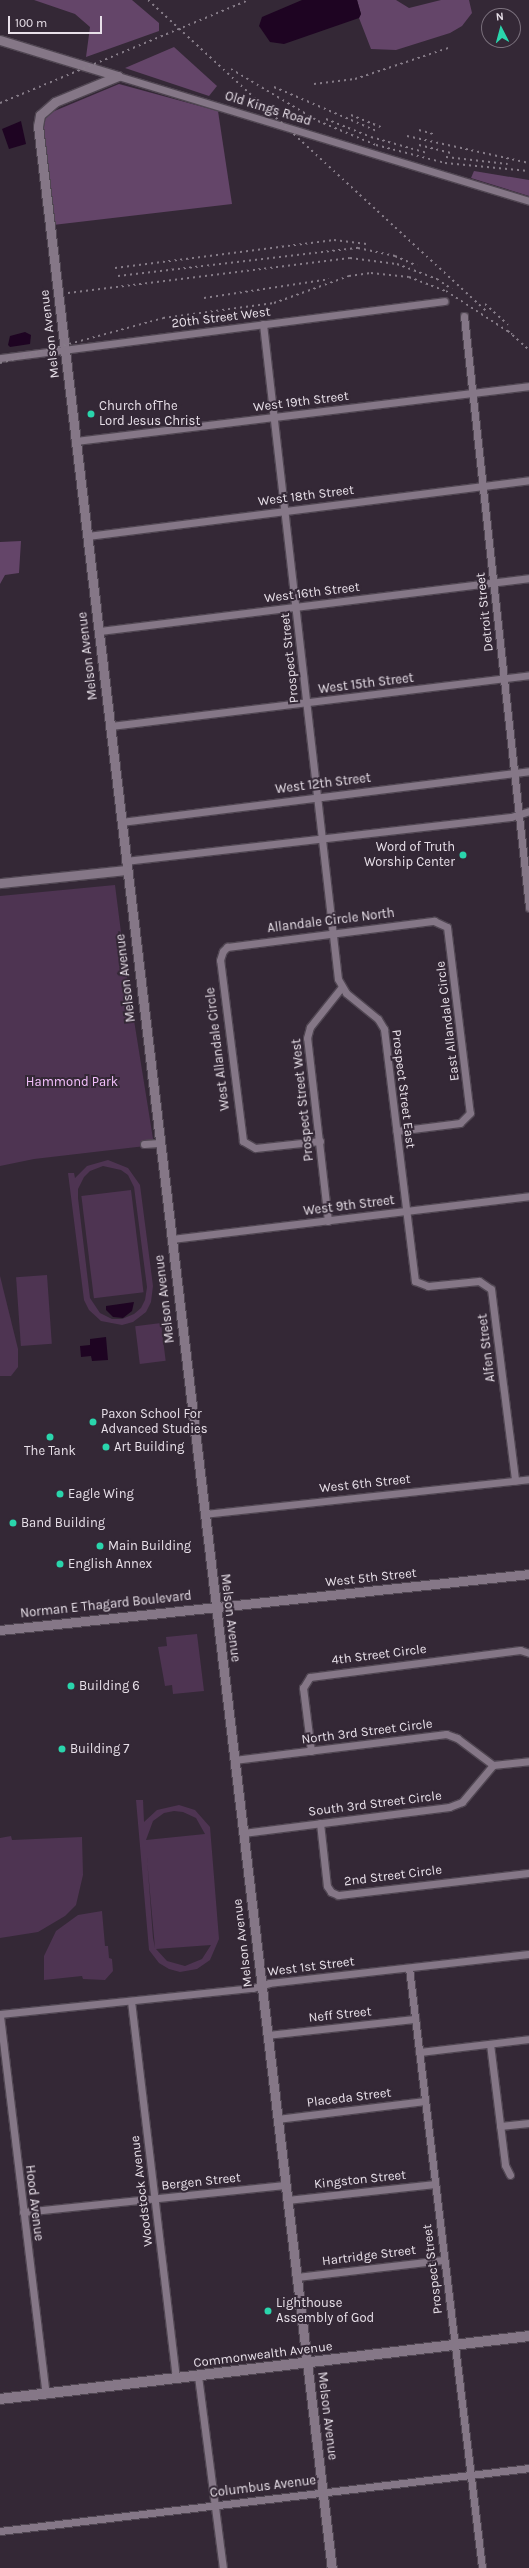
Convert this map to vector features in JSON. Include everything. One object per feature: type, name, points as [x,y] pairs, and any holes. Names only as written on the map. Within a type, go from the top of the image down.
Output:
[{"type":"main road","name":"Commonwealth Avenue","points":[[0,2399],[529,2336]]},
{"type":"street","name":"Old Kings Road","points":[[0,40],[529,201]]},
{"type":"street","name":"Melson Avenue","points":[[118,76],[55,102],[40,115],[40,141],[159,1143],[332,2568]]},
{"type":"street","name":"20th Street West","points":[[0,358],[444,301]]},
{"type":"street","name":"Detroit Street","points":[[464,316],[529,906]]},
{"type":"street","name":"Prospect Street","points":[[263,324],[333,933],[342,988]]},
{"type":"street","name":"West 19th Street","points":[[75,441],[529,386]]},
{"type":"street","name":"West 18th Street","points":[[87,536],[529,480]]},
{"type":"street","name":"West 16th Street","points":[[99,631],[529,578]]},
{"type":"street","name":"West 15th Street","points":[[110,726],[529,675]]},
{"type":"street","name":"West 12th Street","points":[[121,822],[529,771]]},
{"type":"street","points":[[0,883],[322,839],[518,815],[529,811]]},
{"type":"street","name":"Allandale Circle North","points":[[223,950],[232,945],[434,921],[443,924]]},
{"type":"street","name":"East Allandale Circle","points":[[396,1131],[460,1123],[468,1118],[471,1108],[450,932],[443,924]]},
{"type":"street","name":"West Allandale Circle","points":[[223,950],[220,960],[223,992],[241,1136],[246,1145],[255,1148],[320,1141]]},
{"type":"street","name":"Prospect Street East","points":[[342,988],[382,1023],[406,1211]]},
{"type":"street","name":"Prospect Street West","points":[[328,1220],[308,1032],[342,988]]},
{"type":"street","points":[[144,1144],[159,1143]]},
{"type":"street","name":"West 9th Street","points":[[171,1239],[529,1196]]},
{"type":"street","name":"Alfen Street","points":[[406,1211],[413,1275],[419,1284],[428,1286],[479,1281],[492,1289],[515,1480]]},
{"type":"street","name":"West 6th Street","points":[[204,1514],[529,1479]]},
{"type":"street","name":"West 5th Street","points":[[216,1607],[529,1574]]},
{"type":"street","name":"Norman E Thagard Boulevard","points":[[0,1630],[216,1607]]},
{"type":"street","name":"4th Street Circle","points":[[311,1751],[303,1688],[310,1677],[520,1650],[528,1653]]},
{"type":"street","name":"North 3rd Street Circle","points":[[234,1760],[452,1735],[493,1765]]},
{"type":"street","points":[[493,1765],[529,1761]]},
{"type":"street","name":"South 3rd Street Circle","points":[[243,1833],[455,1805],[462,1802],[493,1765]]},
{"type":"street","name":"2nd Street Circle","points":[[320,1823],[327,1886],[330,1892],[338,1895],[529,1873]]},
{"type":"street","name":"West 1st Street","points":[[0,2015],[529,1954]]},
{"type":"street","name":"Prospect Street","points":[[408,1968],[482,2568]]},
{"type":"street","name":"Woodstock Avenue","points":[[131,2001],[176,2378]]},
{"type":"street","name":"Hood Avenue","points":[[0,2015],[46,2394]]},
{"type":"street","name":"Neff Street","points":[[267,2036],[415,2019]]},
{"type":"street","points":[[419,2052],[529,2040]]},
{"type":"street","points":[[490,2044],[505,2165],[510,2174]]},
{"type":"street","name":"Placeda Street","points":[[277,2119],[425,2101]]},
{"type":"street","points":[[500,2126],[529,2123]]},
{"type":"street","name":"Kingston Street","points":[[287,2200],[435,2184]]},
{"type":"street","name":"Bergen Street","points":[[23,2212],[285,2185]]},
{"type":"street","name":"Hartridge Street","points":[[296,2277],[444,2260]]},
{"type":"street","points":[[198,2376],[223,2568]]},
{"type":"street","name":"Columbus Avenue","points":[[0,2531],[529,2468]]},
{"type":"green space","name":"Hammond Park","points":[[115,885],[125,964],[154,1145],[34,1159],[0,1166],[0,896]]},
{"type":"green space","points":[[108,1160],[128,1168],[140,1185],[153,1286],[151,1302],[146,1312],[133,1322],[122,1325],[101,1321],[89,1310],[84,1300],[68,1173],[74,1173],[75,1178],[87,1166]],"holes":[[[103,1166],[121,1170],[128,1175],[134,1187],[147,1287],[145,1300],[141,1308],[134,1314],[122,1319],[112,1319],[100,1313],[90,1298],[78,1189],[84,1177],[90,1171]]]},
{"type":"green space","points":[[131,1190],[144,1292],[94,1298],[81,1196]]},
{"type":"green space","points":[[47,1275],[52,1344],[21,1346],[16,1277]]},
{"type":"green space","points":[[0,1276],[18,1349],[18,1367],[11,1376],[0,1376]]},
{"type":"green space","points":[[161,1323],[166,1361],[140,1364],[135,1326]]},
{"type":"green space","points":[[197,1634],[204,1691],[173,1694],[172,1685],[165,1686],[158,1647],[167,1646],[166,1637]]},
{"type":"green space","points":[[136,1800],[143,1800],[144,1822],[157,1810],[179,1805],[195,1810],[210,1827],[219,1939],[210,1960],[197,1969],[180,1972],[169,1969],[159,1963],[149,1950]],"holes":[[[174,1811],[183,1812],[196,1818],[205,1834],[146,1840],[153,1821],[164,1813]],[[147,1864],[155,1948],[153,1938]],[[211,1945],[202,1959],[185,1966],[167,1961],[156,1949]]]},
{"type":"green space","points":[[11,1836],[12,1840],[82,1837],[83,1875],[76,1905],[65,1916],[38,1932],[0,1938],[0,1838]]},
{"type":"green space","points":[[102,1911],[105,1946],[108,1946],[109,1958],[112,1959],[113,1971],[105,1980],[83,1979],[82,1976],[44,1980],[44,1956],[56,1931],[78,1915]]},
{"type":"shaded area","points":[[34,0],[132,0],[159,23],[159,31],[86,57],[90,27],[75,14]]},
{"type":"shaded area","points":[[302,0],[357,0],[361,14],[359,18],[284,44],[270,42],[259,26],[262,17]]},
{"type":"shaded area","points":[[357,0],[396,0],[409,8],[441,0],[469,0],[472,13],[462,26],[450,33],[396,50],[371,49],[359,18],[361,14]]},
{"type":"shaded area","points":[[174,47],[217,86],[209,96],[125,68]]},
{"type":"shaded area","points":[[119,84],[218,111],[232,204],[53,225],[42,122],[52,112]]},
{"type":"shaded area","points":[[21,121],[26,144],[9,149],[2,129]]},
{"type":"shaded area","points":[[474,171],[529,180],[529,196],[471,178]]},
{"type":"shaded area","points":[[25,332],[31,335],[30,344],[10,347],[8,345],[10,336]]},
{"type":"shaded area","points":[[21,541],[19,573],[5,575],[0,584],[0,542]]},
{"type":"shaded area","points":[[134,1302],[132,1311],[123,1318],[113,1317],[106,1310],[106,1306]]},
{"type":"shaded area","points":[[106,1337],[108,1360],[92,1361],[91,1356],[81,1357],[80,1346],[90,1345],[90,1339]]},
{"type":"railway","points":[[148,0],[486,311]]},
{"type":"railway","points":[[0,103],[249,0]]},
{"type":"railway","points":[[314,84],[355,79],[451,47]]},
{"type":"railway","points":[[231,69],[318,121],[376,145],[445,163],[529,171]]},
{"type":"railway","points":[[274,87],[379,132]]},
{"type":"railway","points":[[351,115],[381,127]]},
{"type":"railway","points":[[326,119],[371,137],[427,153]]},
{"type":"railway","points":[[419,130],[433,134]]},
{"type":"railway","points":[[407,136],[529,163]]},
{"type":"railway","points":[[419,145],[454,154]]},
{"type":"railway","points":[[446,157],[508,164]]},
{"type":"railway","points":[[115,268],[334,240],[367,244]]},
{"type":"railway","points":[[118,276],[358,248],[395,256],[417,266]]},
{"type":"railway","points":[[68,293],[350,258],[397,264],[437,279],[452,289]]},
{"type":"railway","points":[[0,363],[163,318],[274,303],[349,276],[371,273],[409,277],[446,291],[512,334]]},
{"type":"railway","points":[[204,298],[329,279]]},
{"type":"railway","points":[[485,304],[508,325]]},
{"type":"railway","points":[[508,331],[529,350]]},
{"type":"place","name":"Church ofThe Lord Jesus Christ","points":[[91,414]]},
{"type":"place","name":"Word of Truth Worship Center","points":[[463,855]]},
{"type":"place","name":"Paxon School For Advanced Studies","points":[[93,1422]]},
{"type":"place","name":"The Tank","points":[[50,1437]]},
{"type":"place","name":"Art Building","points":[[106,1447]]},
{"type":"place","name":"Eagle Wing","points":[[60,1494]]},
{"type":"place","name":"Band Building","points":[[13,1523]]},
{"type":"place","name":"Main Building","points":[[100,1546]]},
{"type":"place","name":"English Annex","points":[[60,1564]]},
{"type":"place","name":"Building 6","points":[[71,1686]]},
{"type":"place","name":"Building 7","points":[[62,1749]]},
{"type":"place","name":"Lighthouse Assembly of God","points":[[268,2311]]}]
